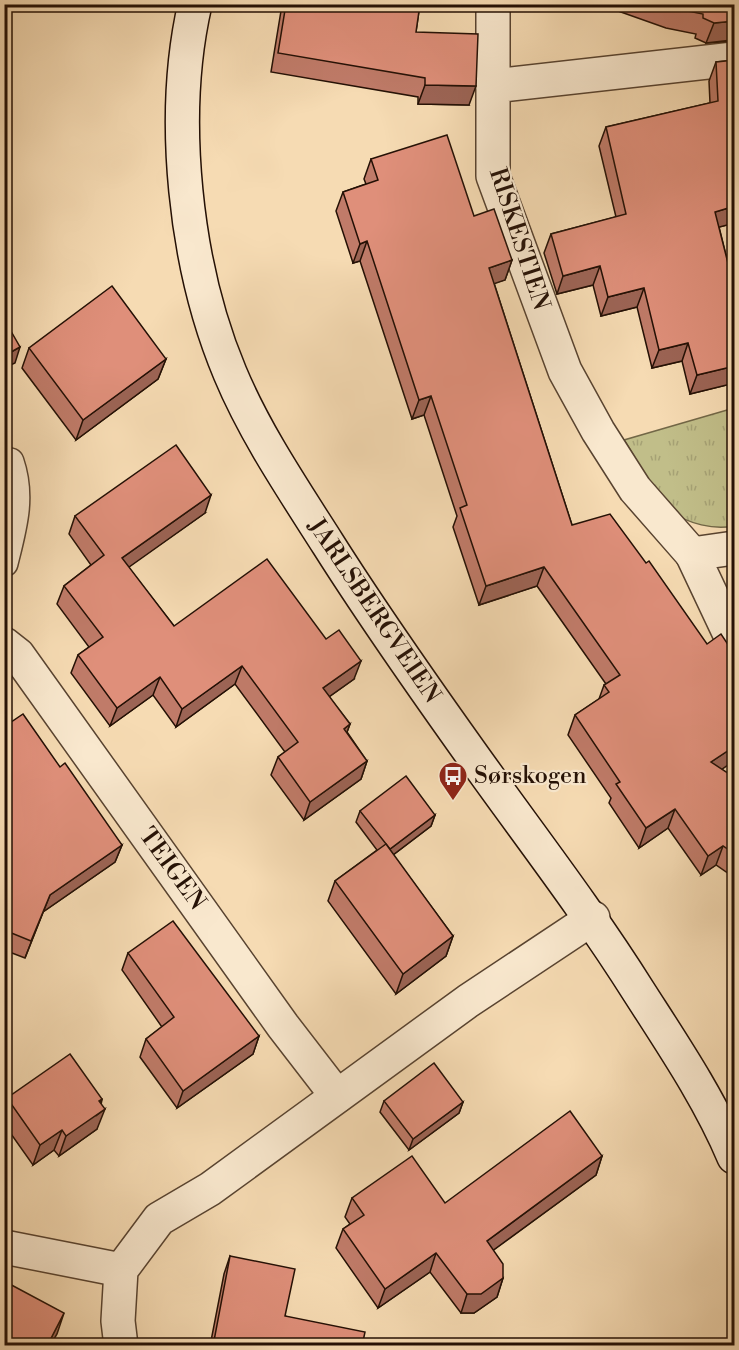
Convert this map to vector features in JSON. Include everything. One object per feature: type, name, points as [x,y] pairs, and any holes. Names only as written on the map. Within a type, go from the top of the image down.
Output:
[{"type":"street","name":"JARLSBERGVEIEN","points":[[195,4],[183,84],[190,233],[211,317],[230,372],[260,433],[356,588],[465,746],[592,918],[689,1070],[735,1157]]},
{"type":"street","name":"RISKESTIEN","points":[[493,4],[494,176],[565,371],[598,431],[635,489],[692,555],[735,643]]},
{"type":"street","points":[[493,86],[735,60]]},
{"type":"street","points":[[692,555],[735,548]]},
{"type":"street","name":"TEIGEN","points":[[4,644],[18,655],[283,1026],[337,1096]]},
{"type":"street","points":[[121,1346],[118,1321],[121,1270],[159,1219],[210,1189],[468,1001],[592,918]]},
{"type":"street","points":[[4,1247],[121,1270]]},
{"type":"lane","points":[[4,563],[18,498],[16,480],[10,462]]},
{"type":"green space","points":[[734,408],[734,526],[693,523],[678,516],[666,506],[624,440]]},
{"type":"building","points":[[286,4],[420,4],[416,32],[478,34],[476,86],[425,85],[425,78],[278,53]]},
{"type":"building","points":[[664,4],[735,4],[735,21],[714,23],[703,18],[703,14]]},
{"type":"building","points":[[735,60],[735,206],[715,212],[735,291],[735,366],[697,375],[688,343],[659,350],[644,288],[608,297],[600,266],[563,276],[551,234],[626,214],[606,127],[718,101],[716,62]]},
{"type":"building","points":[[447,135],[474,216],[494,209],[512,260],[489,268],[572,525],[610,514],[646,563],[649,561],[707,644],[721,634],[735,655],[735,746],[711,762],[735,778],[735,854],[723,846],[708,856],[675,809],[646,828],[616,784],[620,782],[575,715],[609,692],[604,685],[620,675],[544,567],[486,586],[460,508],[467,505],[431,396],[419,400],[367,241],[360,244],[343,192],[378,180],[371,159]]},
{"type":"building","points":[[112,286],[166,359],[83,420],[29,348]]},
{"type":"building","points":[[4,319],[20,347],[4,356]]},
{"type":"building","points":[[176,445],[211,495],[122,558],[174,626],[267,559],[326,639],[339,630],[361,661],[323,688],[350,724],[344,729],[367,761],[310,802],[278,757],[298,742],[242,666],[182,709],[160,677],[117,708],[78,655],[103,637],[64,586],[104,555],[75,516]]},
{"type":"building","points":[[23,714],[60,767],[65,763],[122,845],[50,895],[31,941],[4,930],[4,727]]},
{"type":"building","points":[[406,776],[435,815],[390,849],[360,811]]},
{"type":"building","points":[[386,844],[453,936],[403,974],[335,881]]},
{"type":"building","points":[[173,921],[259,1036],[183,1091],[146,1039],[174,1017],[128,953]]},
{"type":"building","points":[[70,1054],[102,1099],[99,1101],[105,1109],[66,1136],[62,1130],[40,1145],[7,1098]]},
{"type":"building","points":[[434,1063],[463,1102],[413,1139],[384,1101]]},
{"type":"building","points":[[570,1111],[602,1156],[487,1241],[503,1264],[503,1278],[481,1294],[467,1294],[436,1253],[385,1289],[343,1229],[364,1215],[352,1198],[412,1156],[445,1203]]},
{"type":"building","points":[[230,1256],[295,1269],[285,1316],[365,1332],[362,1346],[213,1346]]},
{"type":"building","points":[[4,1281],[64,1313],[47,1346],[4,1346]]},
{"type":"place","name":"Sørskogen","points":[[453,802]]}]
